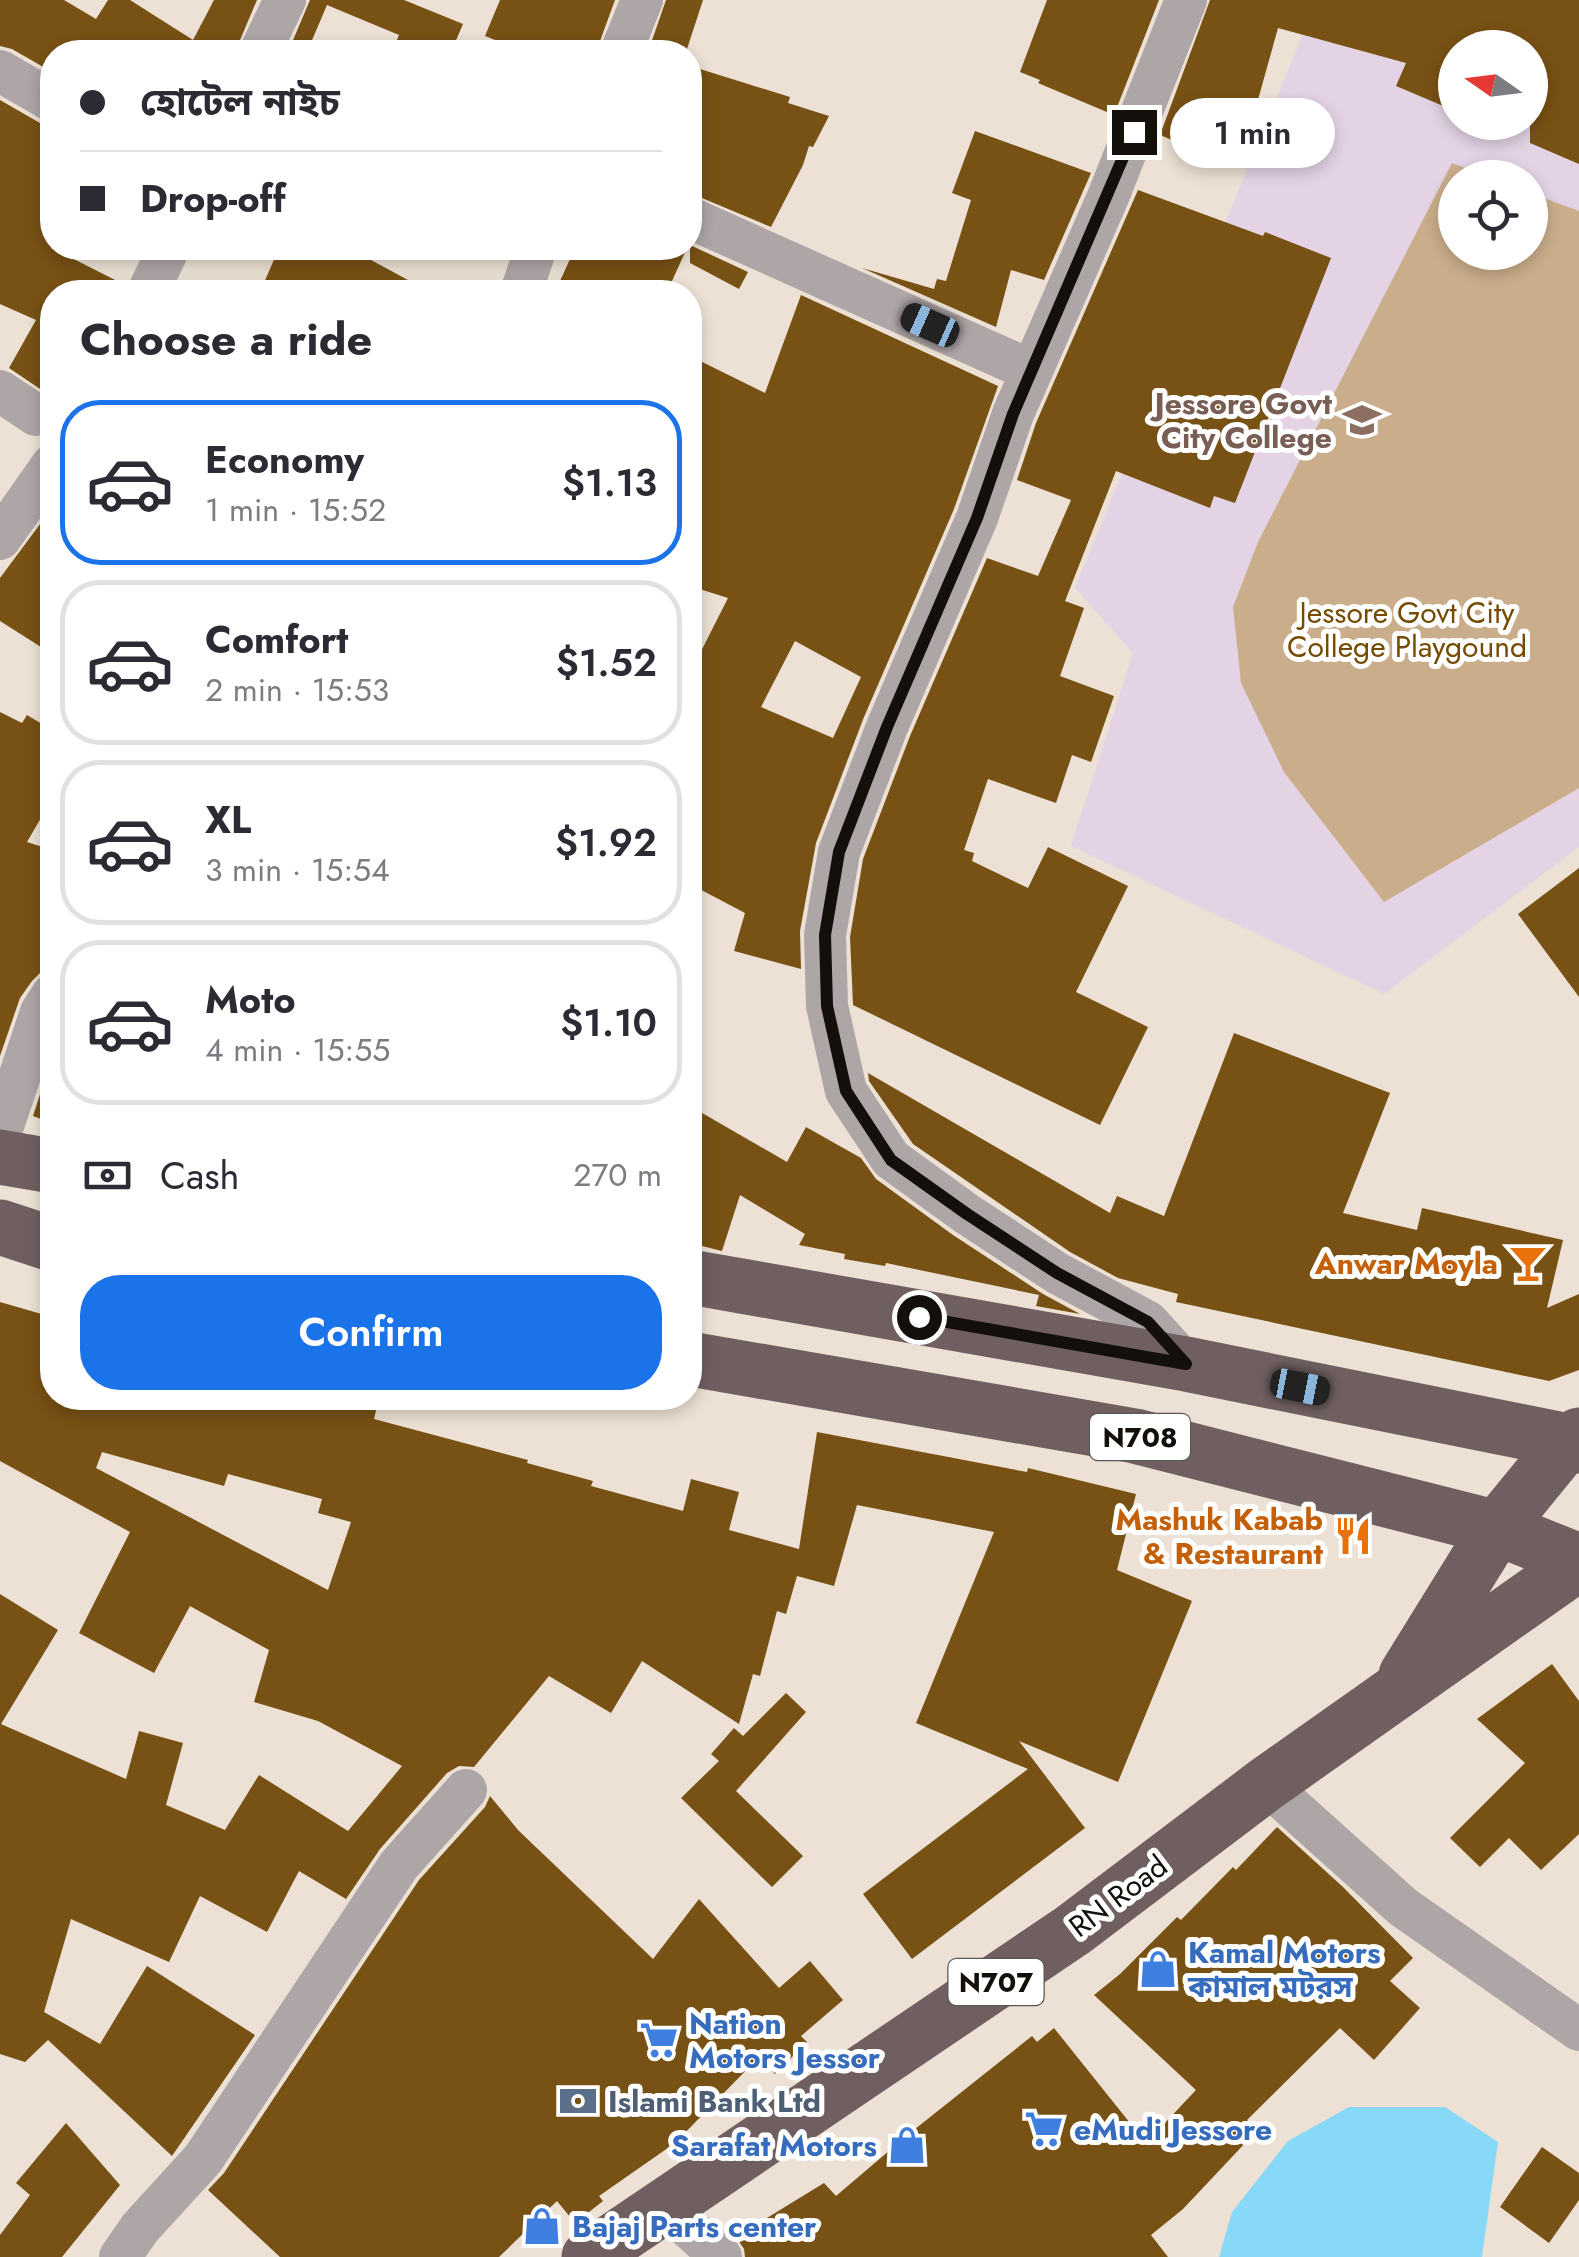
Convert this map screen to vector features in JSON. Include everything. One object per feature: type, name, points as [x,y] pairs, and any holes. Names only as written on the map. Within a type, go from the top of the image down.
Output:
[{"type":"highway","points":[[0,1157],[40,1164]]},
{"type":"highway","points":[[0,1227],[40,1240]]},
{"type":"highway","points":[[702,1279],[1186,1364],[1575,1440]]},
{"type":"highway","name":"N708","points":[[702,1361],[1135,1436],[1497,1528],[1579,1562]]},
{"type":"highway","name":"N707","points":[[1497,1528],[1575,1440]]},
{"type":"highway","name":"RN Road","points":[[1394,1695],[1497,1528]]},
{"type":"highway","name":"RN Road","points":[[589,2257],[1073,1930],[1266,1784],[1579,1562]]},
{"type":"street","points":[[266,40],[285,0]]},
{"type":"street","points":[[626,40],[642,0]]},
{"type":"street","points":[[1186,0],[1108,197],[1013,414],[977,518],[887,727],[839,852],[825,935],[827,1006],[846,1091],[891,1160],[1057,1273],[1148,1322],[1186,1364]]},
{"type":"street","points":[[0,71],[40,94]]},
{"type":"street","points":[[702,223],[1032,371]]},
{"type":"street","points":[[0,392],[36,414]]},
{"type":"street","points":[[0,539],[40,482]]},
{"type":"street","points":[[0,1135],[40,1012]]},
{"type":"street","points":[[1266,1784],[1403,1907],[1579,2030]]},
{"type":"street","points":[[120,2257],[140,2228],[203,2159],[399,1865],[466,1790]]},
{"type":"street","points":[[665,2206],[722,2257]]},
{"type":"shaded area","name":"Jessore Govt City College","points":[[1317,0],[1477,30],[1438,30],[1438,140],[1548,140],[1548,43],[1579,49],[1579,847],[1384,994],[1071,846],[1133,653],[1075,588]]},
{"type":"green space","name":"Jessore Govt City College Playgound","points":[[1438,190],[1438,270],[1548,270],[1548,200],[1579,211],[1579,788],[1384,902],[1284,772],[1241,683],[1233,607],[1258,542]]},
{"type":"water","points":[[1349,2107],[1445,2107],[1498,2142],[1482,2257],[1219,2257],[1232,2212],[1288,2141]]},
{"type":"building","points":[[0,0],[64,0],[96,19],[108,0],[130,0],[193,40],[40,40],[40,65],[0,46]]},
{"type":"building","points":[[214,0],[257,0],[240,40],[193,40]]},
{"type":"building","points":[[310,0],[404,0],[463,24],[456,40],[397,40],[399,35],[327,5],[312,40],[293,40]]},
{"type":"building","points":[[500,0],[615,0],[600,40],[495,40],[485,36]]},
{"type":"building","points":[[666,0],[703,0],[690,40],[652,40]]},
{"type":"building","points":[[1047,0],[1159,0],[1114,115],[1020,72]]},
{"type":"building","points":[[1210,0],[1579,0],[1579,164],[1530,143],[1548,140],[1548,30],[1438,30],[1438,104],[1396,86],[1406,63],[1278,28],[1239,168],[1160,135]]},
{"type":"building","points":[[702,70],[790,97],[788,103],[829,116],[813,147],[809,146],[771,227],[702,198]]},
{"type":"building","points":[[0,100],[40,123],[40,260],[76,260],[115,280],[40,280],[40,389],[9,368],[36,320],[0,304]]},
{"type":"building","points":[[975,131],[1091,173],[1044,280],[1011,270],[996,327],[862,268],[934,289],[937,279],[946,281],[971,200],[952,193]]},
{"type":"building","points":[[1138,190],[1331,258],[1235,503],[1214,496],[1210,508],[1116,471],[1065,601],[1084,608],[1060,676],[1114,696],[1091,762],[1072,755],[1056,803],[988,779],[964,850],[974,853],[972,861],[1028,888],[1048,847],[1128,886],[1076,992],[1148,1027],[1100,1125],[853,1005],[850,937],[863,859],[910,736],[987,558],[1038,576],[1071,500],[1017,480],[1036,423]]},
{"type":"building","points":[[702,251],[748,272],[739,289],[690,263],[702,260]]},
{"type":"building","points":[[274,260],[371,260],[408,280],[265,280]]},
{"type":"building","points":[[570,260],[682,260],[672,280],[560,280]]},
{"type":"building","points":[[801,295],[998,386],[954,509],[864,717],[816,843],[800,931],[801,969],[734,951],[745,913],[702,890],[702,649],[728,598],[702,590],[702,362],[765,393]],"holes":[[[795,641],[861,677],[833,738],[761,707]]]},
{"type":"building","points":[[40,524],[40,646],[0,621],[0,578]]},
{"type":"building","points":[[0,712],[22,723],[27,715],[40,723],[40,820],[27,842],[40,846],[40,973],[20,998],[0,1056]]},
{"type":"building","points":[[1579,868],[1579,997],[1518,914]]},
{"type":"building","points":[[1234,1033],[1390,1093],[1343,1213],[1417,1230],[1422,1208],[1563,1240],[1547,1308],[1579,1294],[1579,1370],[1549,1381],[1176,1302],[1178,1294],[1118,1278],[1070,1252],[913,1144],[869,1081],[868,1073],[1110,1213],[1117,1196],[1164,1216]]},
{"type":"building","points":[[40,1094],[40,1119],[33,1116]]},
{"type":"building","points":[[702,1113],[787,1162],[806,1127],[861,1158],[876,1179],[953,1235],[1080,1314],[1036,1306],[1039,1295],[886,1263],[885,1266],[844,1259],[845,1254],[799,1245],[805,1234],[740,1195],[722,1251],[702,1246]]},
{"type":"building","points":[[0,1302],[40,1314],[40,1410],[376,1410],[374,1419],[528,1460],[527,1463],[593,1481],[591,1486],[683,1511],[691,1479],[739,1492],[729,1530],[799,1549],[817,1432],[1027,1472],[1028,1468],[1136,1494],[1117,1570],[1192,1601],[1118,1782],[1019,1741],[1085,1828],[912,1959],[863,1894],[1028,1769],[916,1723],[994,1532],[857,1505],[834,1586],[797,1576],[786,1614],[777,1611],[760,1676],[753,1674],[739,1724],[642,1661],[611,1713],[549,1676],[474,1767],[459,1766],[447,1773],[380,1849],[346,1899],[299,1871],[267,1932],[200,1896],[169,1962],[71,1919],[44,2012],[100,2044],[147,1966],[255,2035],[172,2156],[48,2040],[25,2062],[0,2054],[0,1594],[58,1630],[1,1724],[126,1779],[139,1731],[183,1743],[166,1805],[225,1830],[259,1775],[348,1831],[402,1766],[318,1721],[254,1702],[269,1650],[190,1606],[154,1673],[79,1633],[130,1532],[0,1461]],"holes":[[[102,1452],[224,1486],[228,1474],[322,1499],[318,1513],[351,1522],[328,1590],[96,1468]]]},
{"type":"building","points":[[1552,1664],[1579,1701],[1579,1834],[1541,1870],[1509,1838],[1480,1867],[1450,1838],[1525,1763],[1477,1719]]},
{"type":"building","points":[[786,1693],[806,1712],[736,1791],[803,1856],[772,1887],[681,1798],[719,1761],[711,1754],[734,1728],[743,1736]]},
{"type":"building","points":[[490,1796],[518,1830],[653,1959],[699,1899],[779,1988],[810,1961],[843,2000],[801,2036],[807,2042],[775,2074],[759,2057],[675,2143],[599,2196],[603,2201],[575,2223],[557,2201],[499,2257],[280,2257],[208,2190],[224,2173],[419,1880],[485,1807]]},
{"type":"building","points":[[1277,1827],[1413,1958],[1390,1981],[1420,2008],[1374,2060],[1340,2028],[1247,2120],[1255,2128],[1245,2138],[1248,2140],[1183,2209],[1151,2235],[1168,2257],[745,2257],[736,2237],[824,2183],[836,2196],[1032,2036],[1037,2042],[1054,2028],[1146,2143],[1196,2090],[1094,1995],[1177,1917],[1181,1920],[1233,1867],[1236,1870]]},
{"type":"building","points":[[66,2123],[120,2185],[62,2257],[0,2257],[0,2235],[30,2195],[16,2183]]},
{"type":"building","points":[[1542,2147],[1579,2173],[1579,2200],[1549,2243],[1500,2207]]},
{"type":"place","name":"Jessore Govt City College","points":[[1362,420]]},
{"type":"place","name":"Anwar Moyla","points":[[1528,1263]]},
{"type":"place","name":"Mashuk Kabab & Restaurant","points":[[1353,1536]]},
{"type":"place","name":"Kamal Motors কামাল মটরস","points":[[1158,1969]]},
{"type":"place","name":"Nation Motors Jessor","points":[[659,2040]]},
{"type":"place","name":"Islami Bank Ltd","points":[[578,2101]]},
{"type":"place","name":"eMudi Jessore","points":[[1044,2129]]},
{"type":"place","name":"Sarafat Motors","points":[[907,2145]]},
{"type":"place","name":"Bajaj Parts center","points":[[542,2226]]},
{"type":"route","points":[[919,1317],[1186,1364],[1148,1322],[1057,1273],[891,1160],[846,1091],[827,1006],[825,935],[839,852],[887,727],[977,518],[1013,414],[1134,132]]}]
